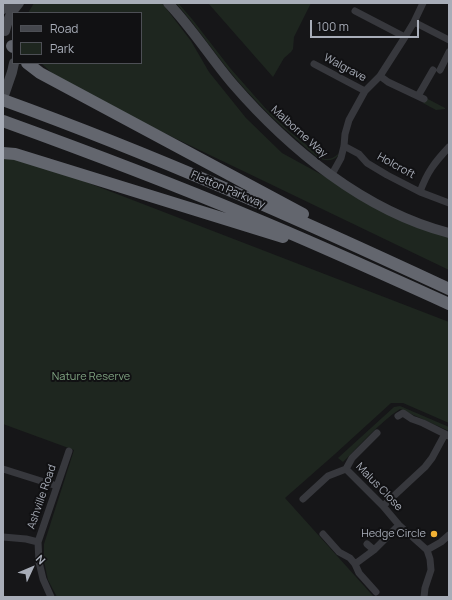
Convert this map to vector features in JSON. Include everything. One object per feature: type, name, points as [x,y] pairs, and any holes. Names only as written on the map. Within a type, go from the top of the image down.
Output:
[{"type":"highway","points":[[28,64],[40,73],[398,265]]},
{"type":"highway","name":"Fletton Parkway","points":[[3,99],[155,159],[255,201],[449,289]]},
{"type":"highway","name":"Fletton Parkway","points":[[3,121],[151,176],[248,215],[346,257],[449,304]]},
{"type":"highway","points":[[3,153],[14,154],[346,257]]},
{"type":"street","points":[[3,9],[15,3]]},
{"type":"street","points":[[12,12],[19,3]]},
{"type":"street","name":"Malborne Way","points":[[168,3],[190,28],[217,65],[267,121],[331,176],[348,188],[381,206],[433,229],[449,233]]},
{"type":"street","name":"Walgrave","points":[[331,176],[341,158],[349,120],[365,91],[380,76],[405,38],[423,3]]},
{"type":"street","points":[[355,11],[405,38]]},
{"type":"street","points":[[12,12],[4,29],[12,46]]},
{"type":"street","points":[[414,22],[449,40]]},
{"type":"street","name":"Walgrave","points":[[380,76],[388,82],[421,98],[449,52]]},
{"type":"street","name":"Walgrave","points":[[314,64],[365,91]]},
{"type":"street","points":[[3,99],[13,68]]},
{"type":"street","name":"Holcroft","points":[[344,146],[359,154],[367,163],[386,175],[420,192],[449,203]]},
{"type":"street","name":"Holcroft","points":[[420,192],[431,169],[449,147]]},
{"type":"street","points":[[382,506],[425,467],[447,435],[412,419],[403,413],[398,416]]},
{"type":"street","points":[[346,469],[352,458],[377,433]]},
{"type":"street","name":"Ashville Road","points":[[51,597],[43,578],[39,562],[38,542],[69,451]]},
{"type":"street","points":[[3,469],[57,486]]},
{"type":"street","name":"Malus Close","points":[[303,499],[328,476],[346,469],[399,525],[427,550]]},
{"type":"street","name":"Malus Close","points":[[355,564],[374,550],[399,525]]},
{"type":"street","points":[[323,534],[339,552],[350,558],[355,564],[359,573],[376,592]]},
{"type":"street","points":[[424,597],[425,588],[431,570],[427,550],[441,542],[449,535]]},
{"type":"street","points":[[3,537],[26,539],[38,542]]},
{"type":"street","points":[[367,544],[374,550]]},
{"type":"green space","points":[[34,3],[162,3],[191,41],[209,72],[246,118],[282,153],[335,182],[449,236],[449,270],[83,94],[56,77],[42,64],[142,64],[142,12],[29,12]]},
{"type":"green space","points":[[176,3],[178,3],[192,19],[230,68],[267,110],[289,131],[324,159],[332,158],[339,153],[338,156],[328,160],[323,159],[317,157],[295,139],[235,78]]},
{"type":"green space","points":[[208,3],[311,3],[294,37],[293,49],[284,58],[273,77]]},
{"type":"green space","points":[[426,98],[445,109],[436,110],[423,103]]},
{"type":"green space","name":"Nature Reserve","points":[[3,157],[34,162],[449,322],[449,423],[403,403],[391,403],[285,498],[374,597],[57,597],[48,580],[44,561],[44,544],[74,450],[3,424]]},
{"type":"green space","points":[[400,406],[449,427],[449,431],[400,409],[377,427],[343,462],[338,458],[394,407]]},
{"type":"place","name":"Hedge Circle","points":[[434,534]]}]
